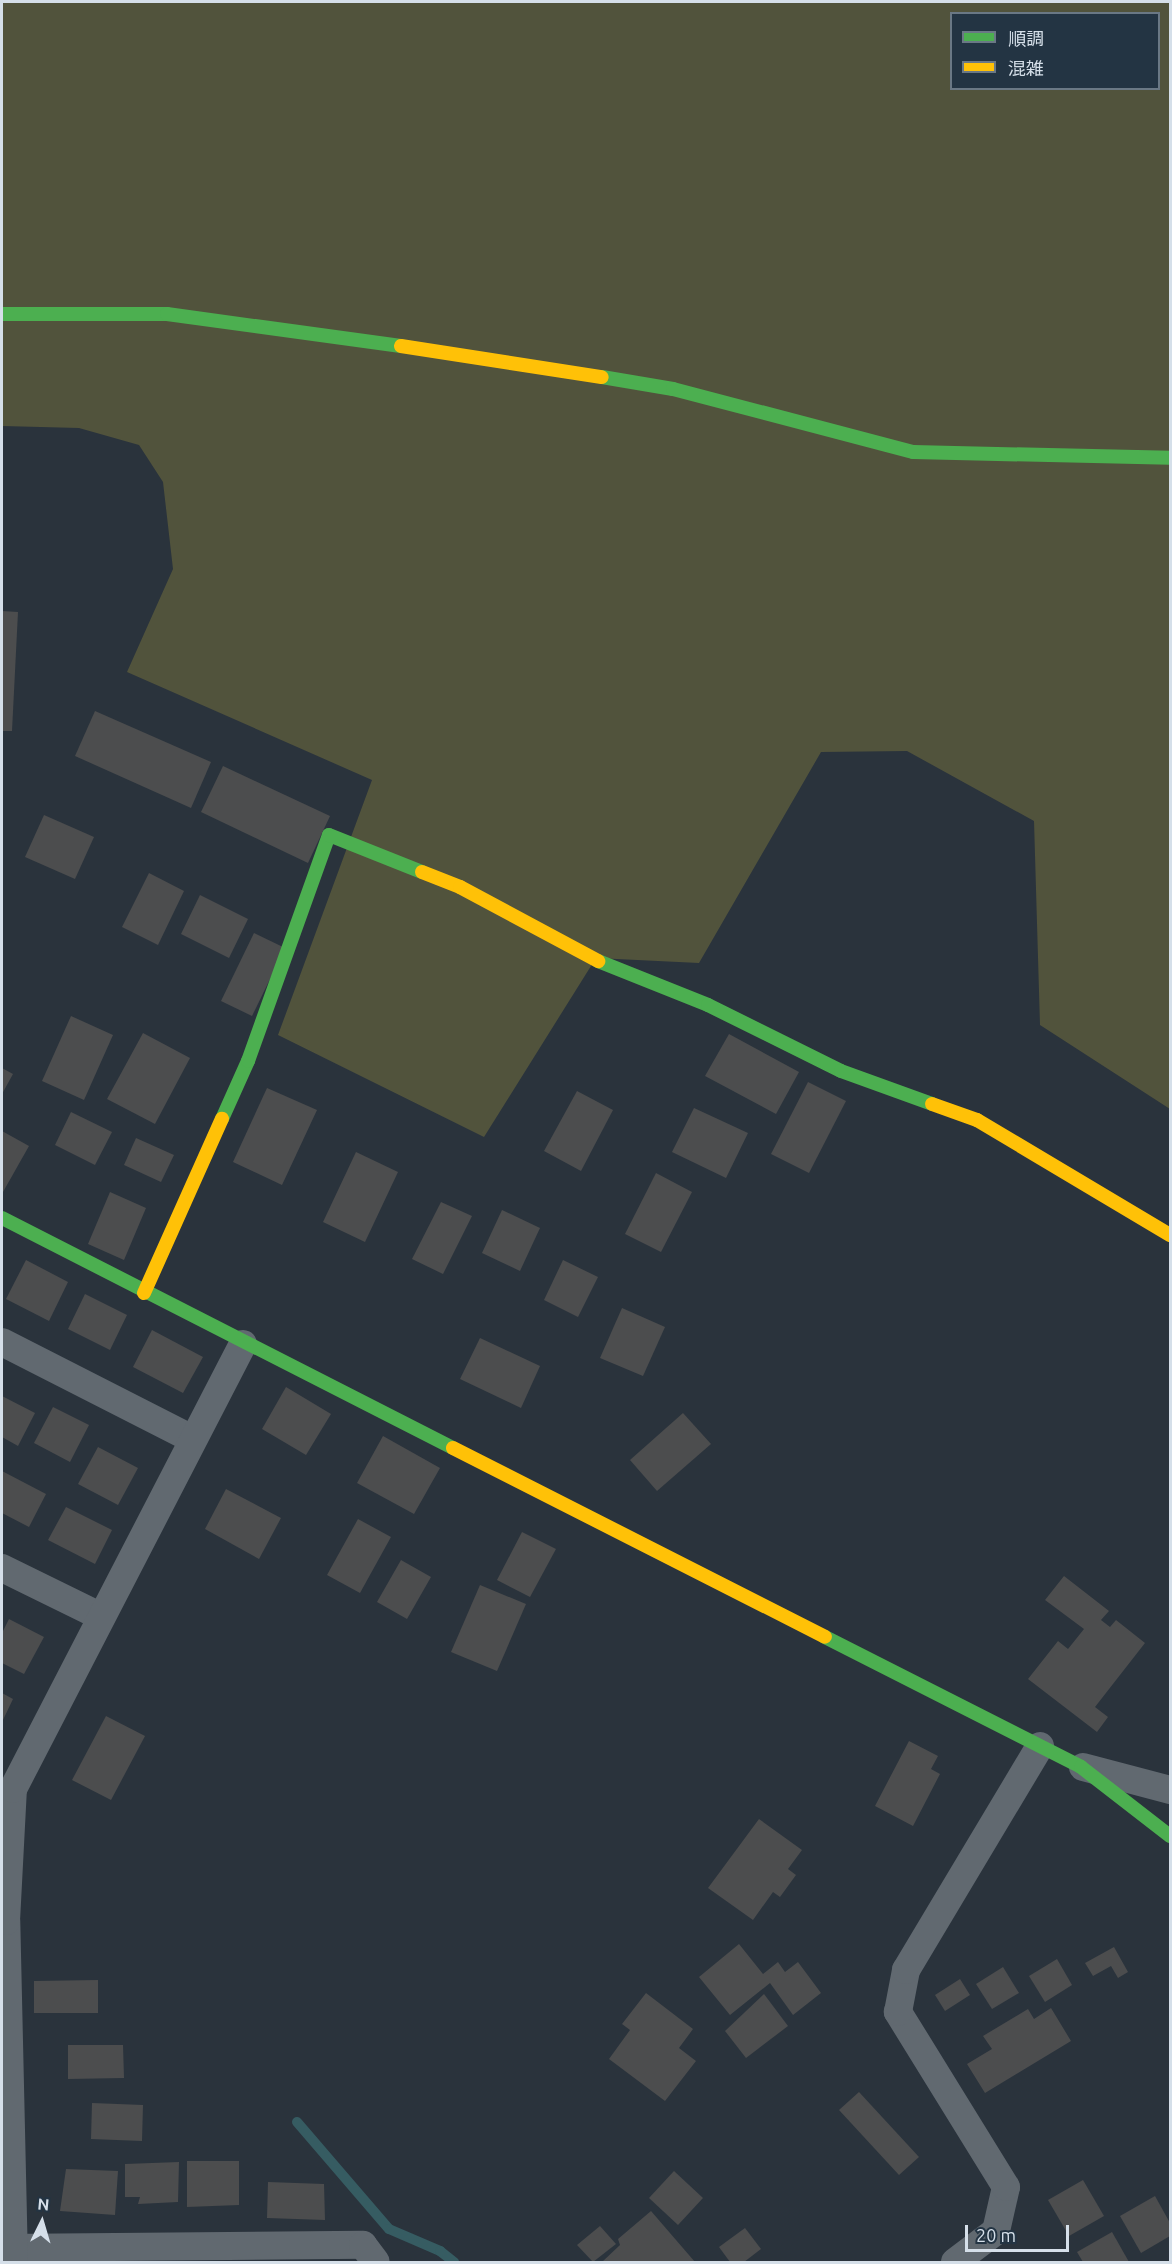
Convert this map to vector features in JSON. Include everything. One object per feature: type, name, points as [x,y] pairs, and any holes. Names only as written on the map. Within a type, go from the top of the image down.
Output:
[{"type":"street","points":[[2,314],[167,314],[474,356],[673,389],[913,452],[1170,458]]},
{"type":"street","points":[[144,1293],[248,1061],[329,835],[460,887],[606,965],[708,1005],[841,1071],[978,1120],[1170,1235]]},
{"type":"street","points":[[2,1218],[243,1344],[1081,1767],[1170,1836]]},
{"type":"street","points":[[2,1342],[192,1439]]},
{"type":"street","points":[[243,1344],[7,1787],[4,2072],[10,2253],[196,2255],[363,2245],[376,2262]]},
{"type":"street","points":[[2,1568],[100,1616]]},
{"type":"street","points":[[955,2262],[996,2230],[1006,2187],[898,2012],[906,1970],[1040,1746]]},
{"type":"street","points":[[1081,1767],[1170,1790]]},
{"type":"green space","points":[[2,2],[1170,2],[1170,1109],[1040,1025],[1034,821],[907,751],[821,752],[699,963],[596,958],[484,1137],[278,1035],[372,780],[127,672],[173,569],[163,482],[139,445],[79,428],[2,426]]},
{"type":"building","points":[[2,611],[18,612],[12,731],[2,731]]},
{"type":"building","points":[[95,711],[211,762],[191,808],[75,756]]},
{"type":"building","points":[[223,766],[330,816],[308,863],[201,812]]},
{"type":"building","points":[[44,815],[94,837],[75,879],[25,857]]},
{"type":"building","points":[[149,873],[184,891],[158,945],[122,927]]},
{"type":"building","points":[[200,895],[248,919],[229,958],[181,934]]},
{"type":"building","points":[[254,933],[285,948],[252,1016],[221,1001]]},
{"type":"building","points":[[71,1016],[113,1035],[84,1100],[42,1081]]},
{"type":"building","points":[[143,1033],[190,1058],[155,1124],[107,1099]]},
{"type":"building","points":[[729,1034],[799,1072],[776,1114],[705,1076]]},
{"type":"building","points":[[2,1068],[13,1074],[2,1094]]},
{"type":"building","points":[[808,1082],[846,1101],[809,1173],[771,1154]]},
{"type":"building","points":[[267,1088],[317,1110],[282,1185],[233,1162]]},
{"type":"building","points":[[577,1091],[613,1110],[581,1171],[544,1151]]},
{"type":"building","points":[[694,1108],[748,1133],[726,1178],[672,1152]]},
{"type":"building","points":[[71,1112],[112,1132],[95,1165],[55,1145]]},
{"type":"building","points":[[2,1131],[29,1146],[3,1192],[2,1191]]},
{"type":"building","points":[[136,1138],[174,1155],[161,1182],[124,1165]]},
{"type":"building","points":[[356,1152],[398,1172],[365,1242],[323,1222]]},
{"type":"building","points":[[656,1173],[692,1192],[661,1252],[625,1234]]},
{"type":"building","points":[[110,1192],[146,1208],[124,1260],[88,1244]]},
{"type":"building","points":[[441,1202],[472,1216],[443,1274],[412,1259]]},
{"type":"building","points":[[502,1210],[540,1228],[520,1271],[482,1253]]},
{"type":"building","points":[[26,1260],[68,1282],[49,1321],[6,1299]]},
{"type":"building","points":[[563,1260],[598,1277],[578,1317],[544,1300]]},
{"type":"building","points":[[85,1294],[127,1315],[110,1350],[68,1329]]},
{"type":"building","points":[[622,1308],[665,1327],[643,1376],[600,1358]]},
{"type":"building","points":[[152,1330],[203,1357],[183,1393],[133,1367]]},
{"type":"building","points":[[480,1338],[540,1366],[521,1408],[460,1379]]},
{"type":"building","points":[[286,1387],[331,1414],[306,1455],[262,1429]]},
{"type":"building","points":[[2,1396],[35,1413],[18,1446],[2,1437]]},
{"type":"building","points":[[53,1407],[89,1425],[70,1462],[34,1443]]},
{"type":"building","points":[[683,1413],[711,1444],[657,1491],[630,1460]]},
{"type":"building","points":[[383,1436],[440,1468],[414,1514],[357,1483]]},
{"type":"building","points":[[98,1447],[138,1468],[118,1505],[78,1484]]},
{"type":"building","points":[[2,1471],[46,1494],[29,1527],[2,1513]]},
{"type":"building","points":[[226,1489],[281,1518],[259,1559],[205,1529]]},
{"type":"building","points":[[66,1507],[112,1530],[95,1564],[48,1540]]},
{"type":"building","points":[[358,1519],[391,1537],[360,1593],[327,1575]]},
{"type":"building","points":[[522,1532],[556,1549],[530,1597],[497,1580]]},
{"type":"building","points":[[401,1560],[431,1577],[407,1619],[377,1602]]},
{"type":"building","points":[[1064,1576],[1109,1611],[1101,1620],[1110,1627],[1116,1620],[1145,1643],[1095,1707],[1108,1717],[1097,1732],[1028,1679],[1058,1641],[1068,1649],[1084,1629],[1045,1600]]},
{"type":"building","points":[[480,1585],[526,1604],[497,1671],[451,1652]]},
{"type":"building","points":[[9,1619],[44,1637],[24,1674],[2,1663],[2,1633]]},
{"type":"building","points":[[2,1693],[13,1699],[2,1722]]},
{"type":"building","points":[[106,1716],[145,1736],[111,1800],[72,1780]]},
{"type":"building","points":[[909,1741],[938,1756],[931,1769],[940,1774],[913,1826],[875,1806]]},
{"type":"building","points":[[759,1819],[802,1850],[788,1869],[796,1875],[780,1897],[773,1892],[753,1920],[708,1888]]},
{"type":"building","points":[[739,1944],[763,1974],[778,1962],[785,1972],[798,1962],[821,1993],[793,2015],[770,1983],[730,2015],[699,1977]]},
{"type":"building","points":[[1114,1947],[1128,1972],[1118,1978],[1111,1966],[1093,1976],[1085,1963]]},
{"type":"building","points":[[1057,1959],[1072,1985],[1045,2002],[1029,1976]]},
{"type":"building","points":[[1003,1967],[1019,1993],[992,2009],[976,1984]]},
{"type":"building","points":[[960,1979],[970,1995],[945,2011],[935,1995]]},
{"type":"building","points":[[98,1980],[98,2013],[34,2013],[34,1981]]},
{"type":"building","points":[[646,1993],[693,2029],[679,2048],[696,2061],[665,2101],[609,2059],[630,2030],[622,2024]]},
{"type":"building","points":[[764,1994],[788,2026],[746,2058],[725,2031]]},
{"type":"building","points":[[1051,2008],[1071,2041],[985,2093],[967,2064],[992,2049],[983,2036],[1028,2009],[1034,2019]]},
{"type":"building","points":[[68,2045],[123,2045],[124,2078],[68,2079]]},
{"type":"building","points":[[859,2092],[919,2157],[899,2175],[839,2110]]},
{"type":"building","points":[[92,2103],[143,2105],[142,2141],[91,2139]]},
{"type":"building","points":[[187,2161],[239,2161],[239,2205],[187,2207]]},
{"type":"building","points":[[179,2162],[178,2202],[138,2204],[140,2197],[125,2197],[125,2164]]},
{"type":"building","points":[[66,2169],[118,2171],[115,2215],[60,2211]]},
{"type":"building","points":[[674,2171],[703,2198],[678,2225],[649,2198]]},
{"type":"building","points":[[1083,2180],[1104,2216],[1069,2236],[1048,2200]]},
{"type":"building","points":[[268,2182],[324,2184],[325,2220],[267,2218]]},
{"type":"building","points":[[1155,2196],[1170,2223],[1170,2236],[1141,2253],[1120,2216]]},
{"type":"building","points":[[651,2211],[695,2262],[602,2262],[620,2245],[618,2239]]},
{"type":"building","points":[[600,2226],[616,2244],[593,2262],[577,2245]]},
{"type":"building","points":[[745,2228],[761,2249],[744,2262],[730,2262],[719,2247]]},
{"type":"building","points":[[1112,2232],[1129,2262],[1083,2262],[1077,2252]]},
{"type":"waterway","points":[[297,2122],[389,2229],[440,2251],[454,2262]]},
{"type":"traffic: fast","points":[[2,314],[167,314],[401,346]]},
{"type":"traffic: fast","points":[[602,377],[673,389],[913,452],[1170,458]]},
{"type":"traffic: fast","points":[[222,1119],[248,1061],[329,835],[422,872]]},
{"type":"traffic: fast","points":[[598,961],[708,1005],[841,1071],[932,1104]]},
{"type":"traffic: fast","points":[[2,1218],[453,1448]]},
{"type":"traffic: fast","points":[[825,1637],[1081,1767],[1170,1836]]},
{"type":"traffic: slow","points":[[401,346],[602,377]]},
{"type":"traffic: slow","points":[[422,872],[460,887],[598,961]]},
{"type":"traffic: slow","points":[[932,1104],[977,1120],[1170,1235]]},
{"type":"traffic: slow","points":[[144,1293],[222,1119]]},
{"type":"traffic: slow","points":[[453,1448],[825,1637]]}]
